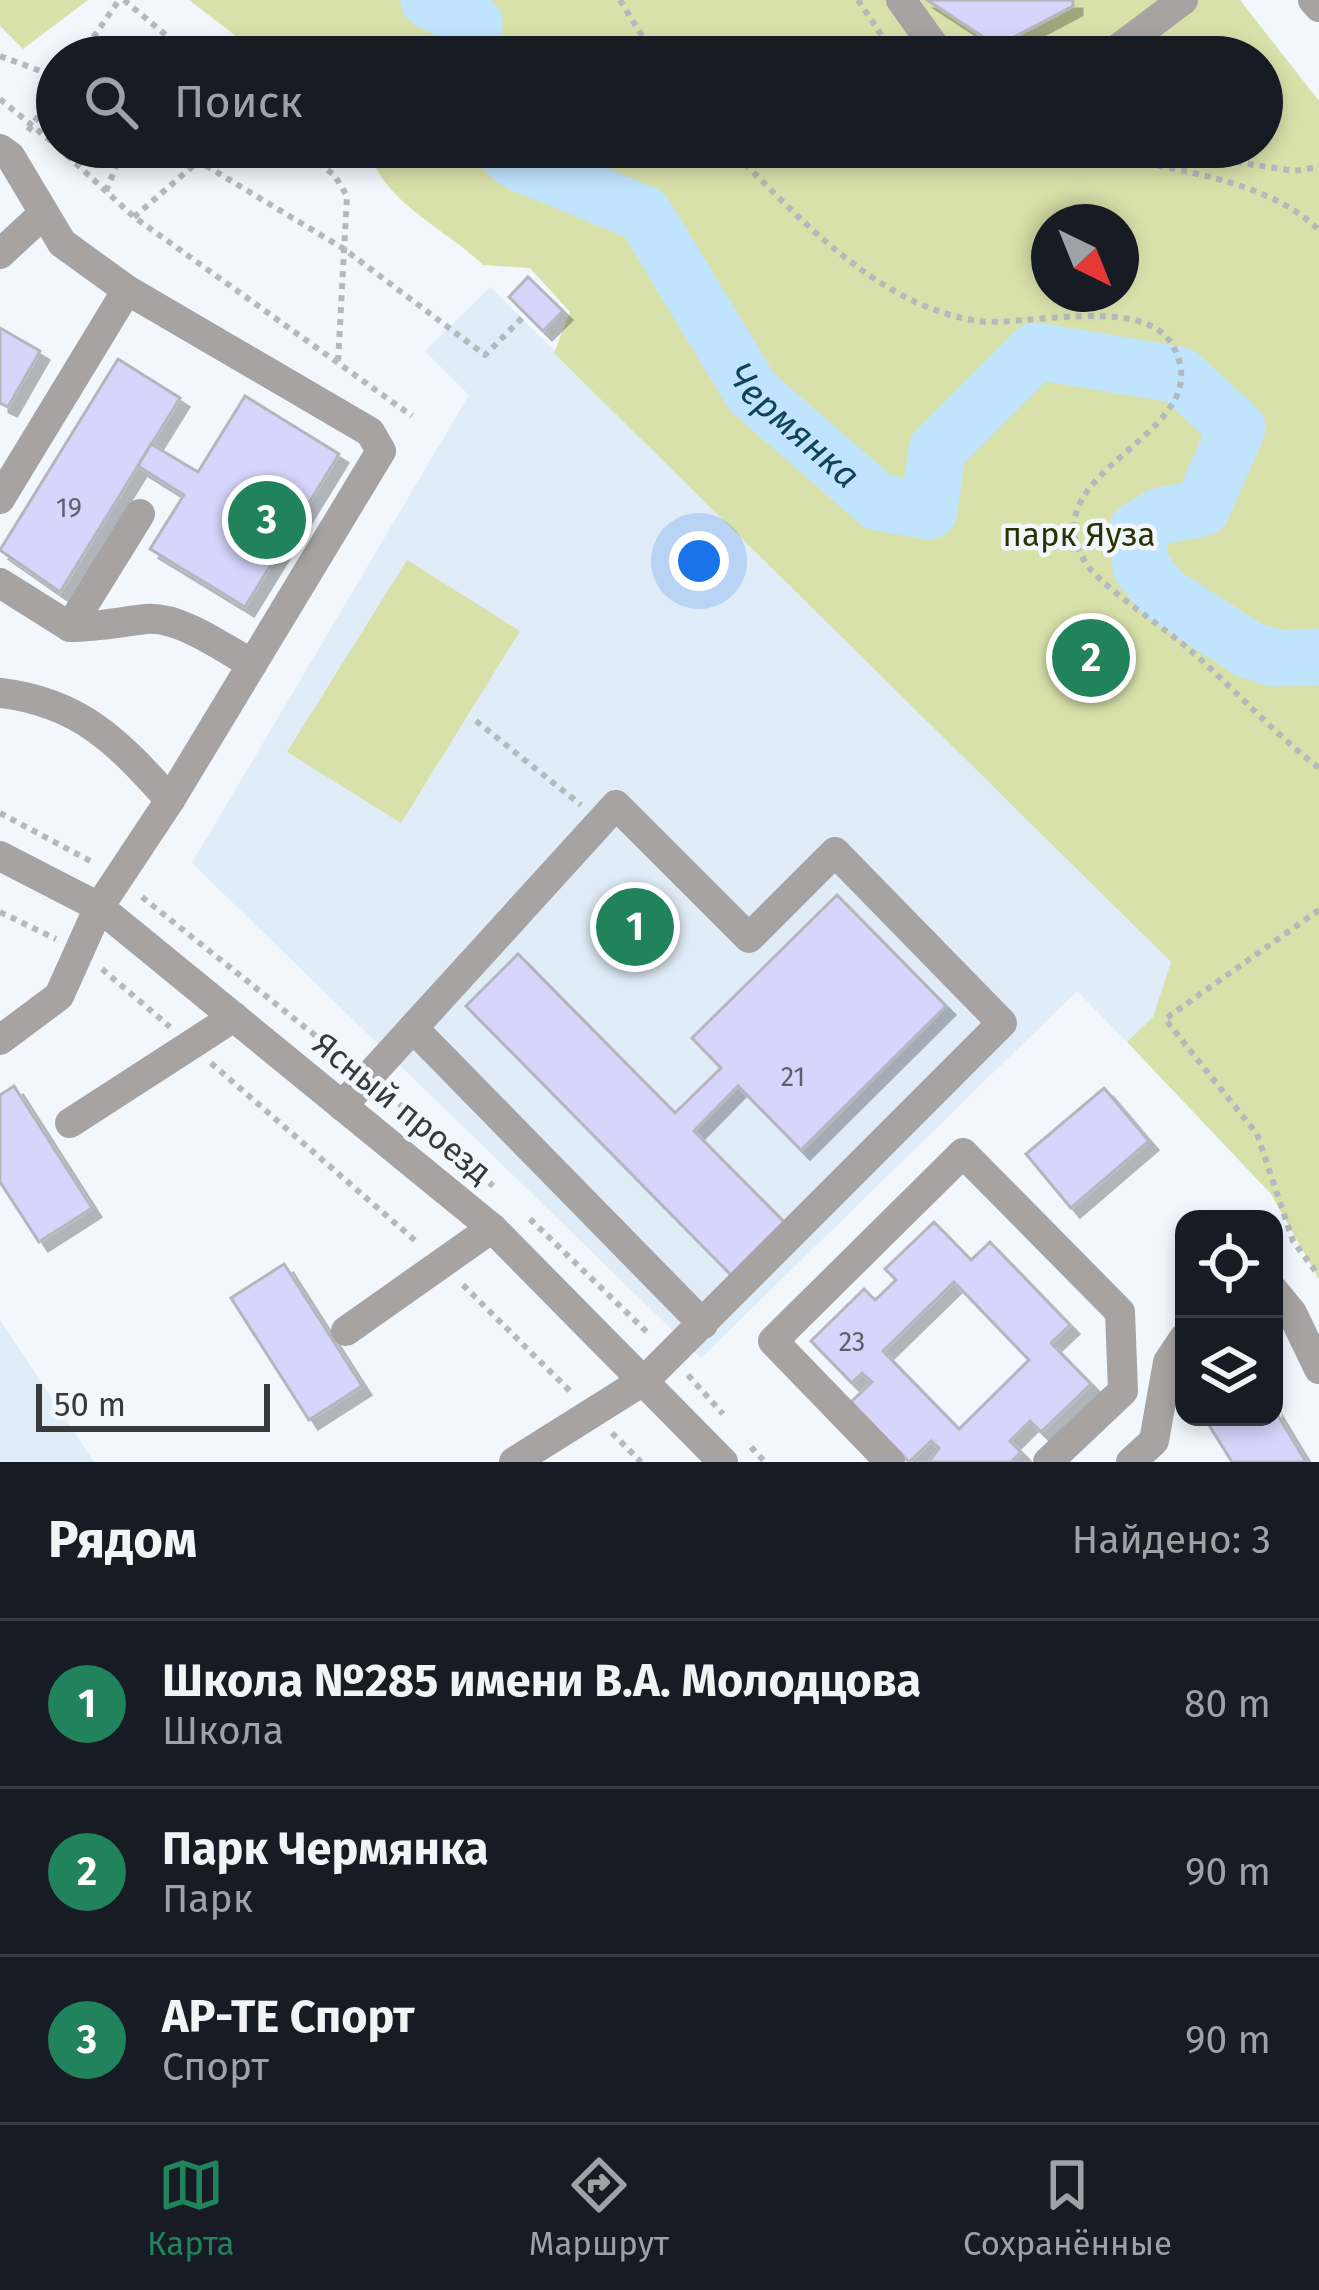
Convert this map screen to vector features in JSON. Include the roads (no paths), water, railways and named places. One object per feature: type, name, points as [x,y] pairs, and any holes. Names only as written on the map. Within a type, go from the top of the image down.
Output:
[{"type":"street","points":[[901,0],[927,36]]},
{"type":"street","points":[[1313,0],[1319,7]]},
{"type":"street","points":[[1134,36],[1176,3]]},
{"type":"street","points":[[0,1040],[59,996],[99,907],[170,800],[381,451],[370,432],[127,290],[62,243],[5,153]]},
{"type":"street","points":[[0,254],[41,216]]},
{"type":"street","points":[[0,499],[127,290]]},
{"type":"street","points":[[70,627],[140,514]]},
{"type":"street","points":[[0,584],[70,627],[115,628],[150,618],[191,631],[253,664]]},
{"type":"street","points":[[0,693],[34,697],[110,733],[170,800]]},
{"type":"street","points":[[342,1106],[616,805],[749,938],[835,852],[1002,1023],[646,1378],[514,1462]]},
{"type":"street","name":"Ясный проезд","points":[[0,856],[99,907],[492,1228],[646,1378],[723,1462]]},
{"type":"street","points":[[70,1123],[234,1017]]},
{"type":"street","points":[[413,1028],[703,1324]]},
{"type":"street","points":[[890,1462],[773,1341],[963,1153],[1120,1312],[1124,1391],[1048,1462]]},
{"type":"street","points":[[346,1331],[492,1228]]},
{"type":"street","points":[[1283,1302],[1319,1369]]},
{"type":"street","points":[[1151,1455],[1168,1362],[1175,1352]]},
{"type":"waterway","name":"Чермянка","points":[[429,0],[474,23],[474,36]]},
{"type":"waterway","name":"Чермянка","points":[[533,168],[644,214],[752,392],[878,502],[929,511],[937,450],[1036,351],[1179,375],[1237,428],[1202,508],[1160,516],[1137,530],[1141,567],[1164,595],[1248,649],[1274,658],[1319,657]]},
{"type":"place","name":"АР-ТЕ Спорт","points":[[267,520]]},
{"type":"place","name":"Парк Чермянка","points":[[1091,658]]},
{"type":"place","name":"Школа №285 имени В.А. Молодцова","points":[[635,927]]},
{"type":"park label","name":"парк Яуза","points":[[1079,535]]}]
